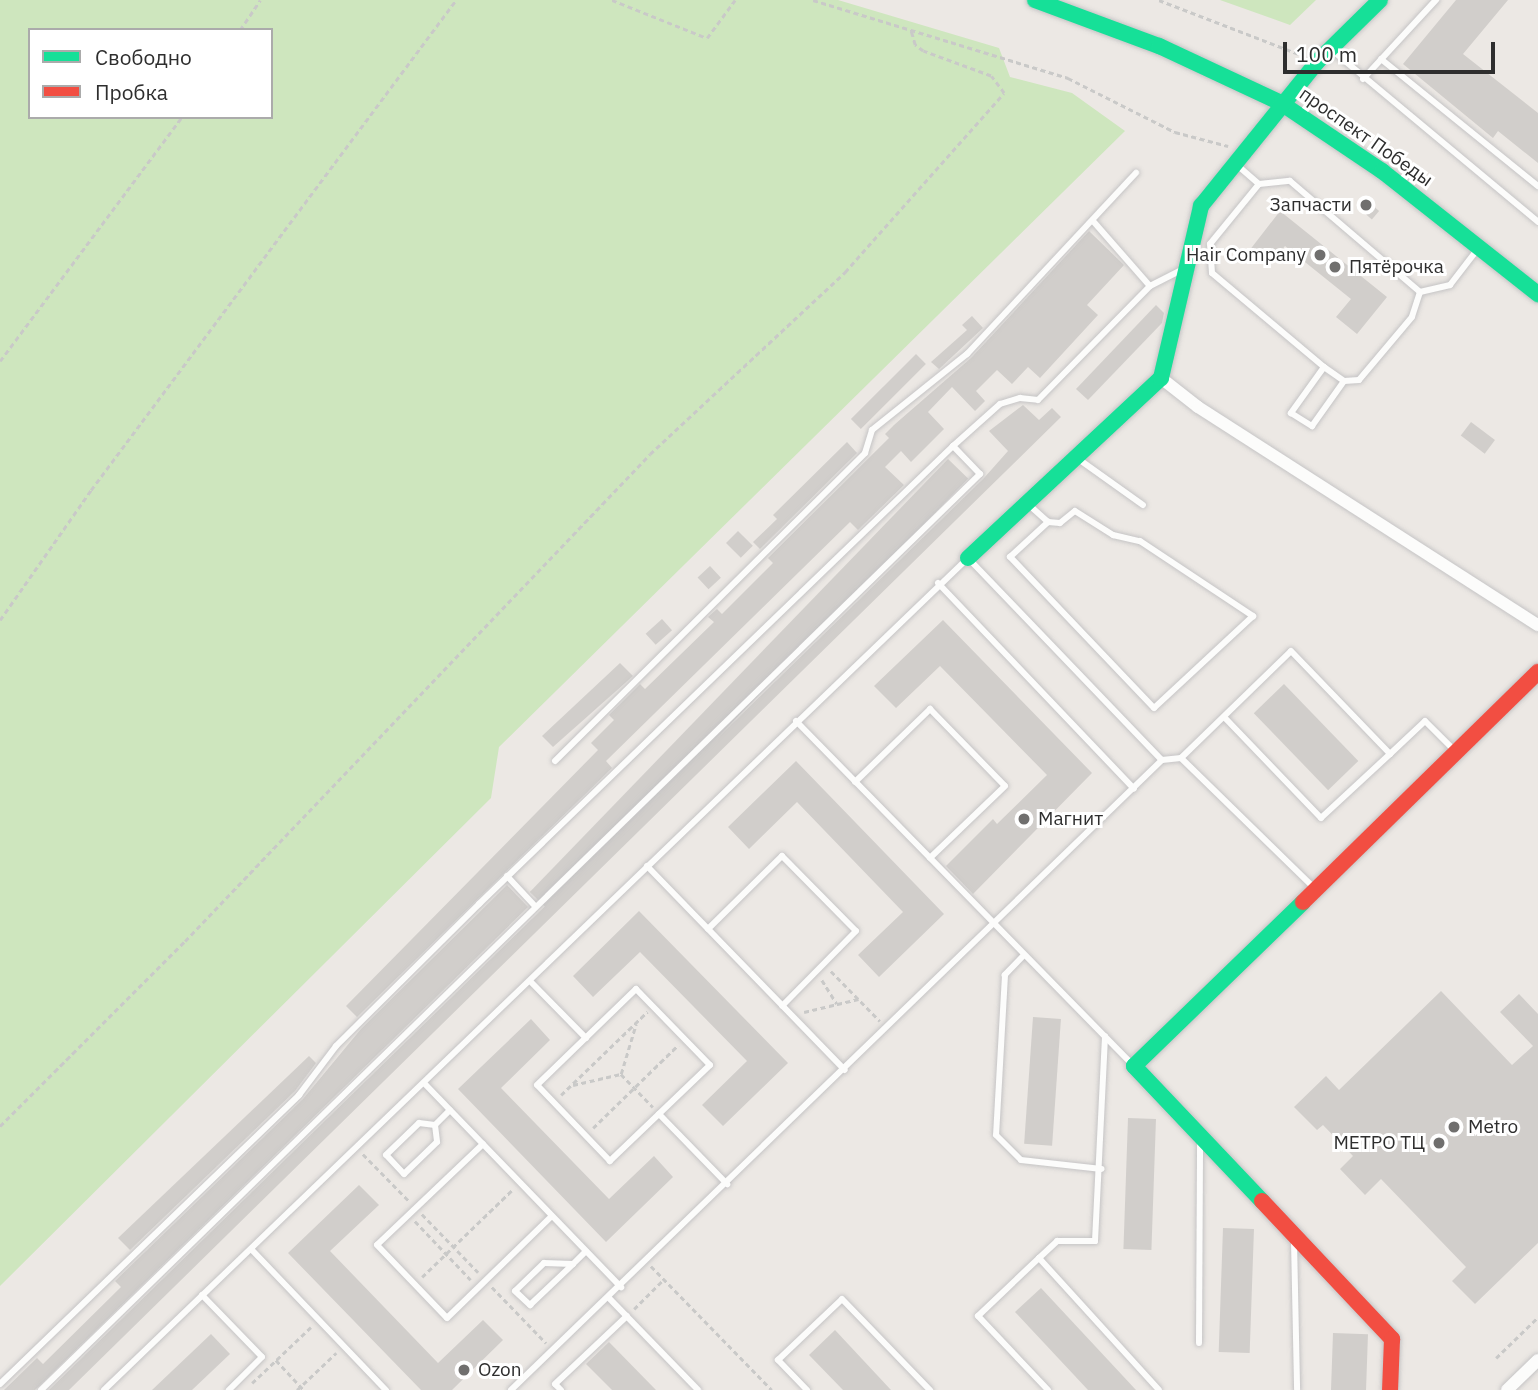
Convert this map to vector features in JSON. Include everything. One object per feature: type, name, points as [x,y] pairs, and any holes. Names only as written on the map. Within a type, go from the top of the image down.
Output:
[{"type":"street","name":"проспект Победы","points":[[1035,0],[1159,46],[1280,103],[1382,171],[1538,294]]},
{"type":"street","points":[[968,558],[1161,378],[1189,267],[1201,206],[1280,103],[1380,0]]},
{"type":"street","points":[[1161,378],[1198,407],[1538,625]]},
{"type":"street","points":[[1390,1390],[1392,1339],[1134,1066],[1538,672]]},
{"type":"street","points":[[1507,1390],[1538,1360]]},
{"type":"lane","points":[[1363,79],[1436,0]]},
{"type":"lane","points":[[1331,49],[1363,79],[1538,222]]},
{"type":"lane","points":[[1381,59],[1538,186]]},
{"type":"lane","points":[[1240,157],[1259,184]]},
{"type":"lane","points":[[555,761],[850,469],[865,453],[873,430],[967,354],[1136,173]]},
{"type":"lane","points":[[1290,181],[1420,292],[1412,317],[1359,380],[1344,382],[1212,273],[1210,244],[1259,184],[1290,181]]},
{"type":"lane","points":[[1093,220],[1150,286]]},
{"type":"lane","points":[[1420,292],[1450,285],[1480,246]]},
{"type":"lane","points":[[0,1384],[299,1095],[337,1046],[507,876],[953,446],[1000,404],[1020,398],[1038,400],[1150,286],[1189,267]]},
{"type":"lane","points":[[1324,368],[1292,413],[1312,425],[1344,382]]},
{"type":"lane","points":[[41,1390],[980,474],[953,446]]},
{"type":"lane","points":[[1075,457],[1143,505]]},
{"type":"lane","points":[[1027,503],[1048,522],[1060,523],[1071,512],[1079,512],[1113,535],[1140,541],[1253,616],[1154,708],[1010,557],[1048,522]]},
{"type":"lane","points":[[104,1390],[530,981],[938,583],[968,558],[1162,760]]},
{"type":"lane","points":[[938,583],[1134,789]]},
{"type":"lane","points":[[511,1390],[621,1287],[1162,760],[1181,758],[1291,652],[1390,754]]},
{"type":"lane","points":[[855,782],[930,709],[1005,786],[930,858]]},
{"type":"lane","points":[[1224,717],[1321,818],[1425,721],[1456,752]]},
{"type":"lane","points":[[796,721],[1134,1066]]},
{"type":"lane","points":[[1181,758],[1315,890]]},
{"type":"lane","points":[[708,929],[782,856],[856,931],[782,1006]]},
{"type":"lane","points":[[647,866],[845,1070]]},
{"type":"lane","points":[[507,876],[535,906]]},
{"type":"lane","points":[[1024,955],[1005,975],[996,1135],[1021,1160],[1101,1169]]},
{"type":"lane","points":[[530,981],[586,1038]]},
{"type":"lane","points":[[636,989],[653,1006],[710,1065],[610,1161],[537,1085],[636,989]]},
{"type":"lane","points":[[1048,1390],[978,1316],[1057,1241],[1095,1241],[1101,1169],[1105,1037]]},
{"type":"lane","points":[[424,1083],[621,1287]]},
{"type":"lane","points":[[435,1125],[450,1110]]},
{"type":"lane","points":[[659,1114],[727,1184]]},
{"type":"lane","points":[[419,1123],[435,1125],[437,1142],[404,1174],[386,1155],[419,1123]]},
{"type":"lane","points":[[1199,1343],[1200,1136]]},
{"type":"lane","points":[[482,1144],[377,1245],[447,1318],[552,1216]]},
{"type":"lane","points":[[1294,1236],[1297,1390]]},
{"type":"lane","points":[[252,1250],[386,1390]]},
{"type":"lane","points":[[573,1264],[544,1263],[515,1291],[530,1305],[573,1264],[586,1251]]},
{"type":"lane","points":[[1039,1258],[1159,1390]]},
{"type":"lane","points":[[202,1295],[262,1357],[229,1390]]},
{"type":"lane","points":[[609,1298],[698,1390]]},
{"type":"lane","points":[[807,1390],[778,1360],[842,1299],[930,1390]]},
{"type":"lane","points":[[561,1390],[555,1384],[627,1316]]},
{"type":"path","points":[[241,28],[260,0]]},
{"type":"path","points":[[0,620],[91,490],[456,0]]},
{"type":"path","points":[[611,0],[707,37],[735,0]]},
{"type":"path","points":[[813,0],[1068,78],[1175,132],[1240,157]]},
{"type":"path","points":[[1159,0],[1317,62]]},
{"type":"path","points":[[0,1126],[186,941],[650,454],[845,272],[1004,93],[991,76],[923,51],[915,45],[911,31]]},
{"type":"path","points":[[0,361],[182,119]]},
{"type":"path","points":[[824,963],[888,1028]]},
{"type":"path","points":[[817,971],[837,1004]]},
{"type":"path","points":[[791,1015],[858,999]]},
{"type":"path","points":[[554,1102],[653,1006]]},
{"type":"path","points":[[621,1074],[636,1023]]},
{"type":"path","points":[[585,1135],[684,1039]]},
{"type":"path","points":[[571,1085],[621,1074]]},
{"type":"path","points":[[621,1074],[659,1114]]},
{"type":"path","points":[[358,1147],[553,1350]]},
{"type":"path","points":[[415,1284],[520,1182]]},
{"type":"path","points":[[409,1215],[478,1287]]},
{"type":"path","points":[[647,1261],[772,1390]]},
{"type":"path","points":[[627,1316],[664,1279]]},
{"type":"path","points":[[1496,1358],[1538,1317]]},
{"type":"path","points":[[245,1390],[319,1320]]},
{"type":"path","points":[[297,1390],[343,1346]]},
{"type":"path","points":[[276,1360],[304,1390]]},
{"type":"green space","points":[[0,0],[838,0],[999,48],[1010,77],[1072,93],[1125,131],[499,747],[491,798],[0,1286]]},
{"type":"green space","points":[[1220,0],[1316,0],[1290,25]]},
{"type":"building","points":[[1456,0],[1508,0],[1463,54],[1538,113],[1538,163],[1498,131],[1493,138],[1403,64]]},
{"type":"building","name":"Запчасти","points":[[1364,198],[1379,211],[1372,219],[1357,206]]},
{"type":"building","points":[[1280,211],[1387,297],[1357,334],[1336,317],[1351,299],[1285,246],[1269,267],[1249,251]]},
{"type":"building","points":[[1089,231],[1124,265],[1087,305],[1098,315],[1040,378],[1028,367],[1012,384],[997,370],[976,391],[985,401],[975,411],[952,387],[928,412],[944,429],[911,462],[901,451],[885,467],[904,485],[858,530],[850,522],[606,761],[612,768],[357,1017],[346,1006],[598,750],[591,743],[614,720],[609,715],[640,684],[645,689],[714,622],[708,617],[717,609],[722,614],[773,563],[768,558],[889,438],[885,434],[971,358]]},
{"type":"building","points":[[1156,305],[1164,313],[1162,323],[1088,400],[1076,389]]},
{"type":"building","points":[[972,316],[983,328],[939,369],[931,362],[967,330],[962,325]]},
{"type":"building","points":[[916,354],[926,364],[861,429],[851,419]]},
{"type":"building","points":[[1023,405],[1039,420],[1052,408],[1061,417],[69,1390],[49,1390],[984,478],[1008,451],[989,431]]},
{"type":"building","points":[[1471,422],[1495,440],[1485,454],[1461,436]]},
{"type":"building","points":[[847,442],[857,453],[760,549],[753,542],[777,519],[773,515]]},
{"type":"building","points":[[948,459],[968,478],[550,911],[530,892]]},
{"type":"building","points":[[738,531],[753,546],[741,558],[726,543]]},
{"type":"building","points":[[710,566],[721,578],[708,589],[698,578]]},
{"type":"building","points":[[662,619],[672,630],[656,645],[646,634]]},
{"type":"building","points":[[943,620],[1092,773],[973,894],[946,866],[993,819],[997,824],[1047,775],[940,666],[896,708],[874,686]]},
{"type":"building","points":[[620,663],[633,676],[553,747],[542,736]]},
{"type":"building","points":[[1284,684],[1358,761],[1328,790],[1254,713]]},
{"type":"building","points":[[796,761],[944,914],[879,977],[858,955],[903,912],[797,802],[749,849],[728,827]]},
{"type":"building","points":[[507,885],[528,907],[35,1390],[4,1390],[37,1358],[43,1364],[121,1287],[115,1281],[303,1099],[361,1029]]},
{"type":"building","points":[[639,911],[788,1063],[723,1126],[702,1105],[747,1061],[640,952],[593,997],[573,976]]},
{"type":"building","name":"МЕТРО ТЦ","points":[[1441,991],[1512,1065],[1533,1046],[1500,1012],[1519,994],[1538,1014],[1538,1243],[1475,1304],[1452,1281],[1466,1267],[1381,1179],[1365,1195],[1340,1169],[1353,1156],[1323,1125],[1317,1130],[1294,1107],[1326,1076],[1339,1090]]},
{"type":"building","points":[[1033,1017],[1061,1019],[1052,1146],[1024,1144]]},
{"type":"building","points":[[531,1019],[550,1040],[501,1088],[609,1199],[654,1156],[673,1177],[606,1242],[458,1089]]},
{"type":"building","points":[[309,1056],[316,1063],[295,1091],[130,1250],[118,1238]]},
{"type":"building","points":[[1128,1118],[1156,1119],[1151,1250],[1123,1249]]},
{"type":"building","points":[[359,1185],[379,1205],[330,1251],[438,1363],[483,1320],[503,1340],[452,1390],[421,1390],[288,1253]]},
{"type":"building","points":[[1223,1228],[1254,1229],[1250,1353],[1219,1352]]},
{"type":"building","points":[[1041,1288],[1136,1390],[1088,1390],[1015,1312]]},
{"type":"building","points":[[835,1330],[891,1390],[843,1390],[809,1355]]},
{"type":"building","points":[[1333,1333],[1368,1334],[1366,1390],[1331,1390]]},
{"type":"building","points":[[211,1334],[230,1354],[192,1390],[152,1390]]},
{"type":"building","points":[[609,1342],[656,1390],[612,1390],[586,1364]]},
{"type":"traffic: fast","points":[[1035,0],[1159,46],[1281,103],[1382,171],[1538,294]]},
{"type":"traffic: fast","points":[[968,558],[1161,378],[1201,206],[1317,62],[1380,0]]},
{"type":"traffic: fast","points":[[1262,1201],[1134,1066],[1303,902]]},
{"type":"traffic: jam","points":[[1303,902],[1538,672]]},
{"type":"traffic: jam","points":[[1262,1201],[1392,1339],[1390,1390]]},
{"type":"place","name":"Запчасти","points":[[1366,205]]},
{"type":"place","name":"Hair Company","points":[[1320,255]]},
{"type":"place","name":"Пятёрочка","points":[[1335,267]]},
{"type":"place","name":"Магнит","points":[[1024,819]]},
{"type":"place","name":"Metro","points":[[1454,1127]]},
{"type":"place","name":"МЕТРО ТЦ","points":[[1439,1143]]},
{"type":"place","name":"Ozon","points":[[464,1370]]}]
